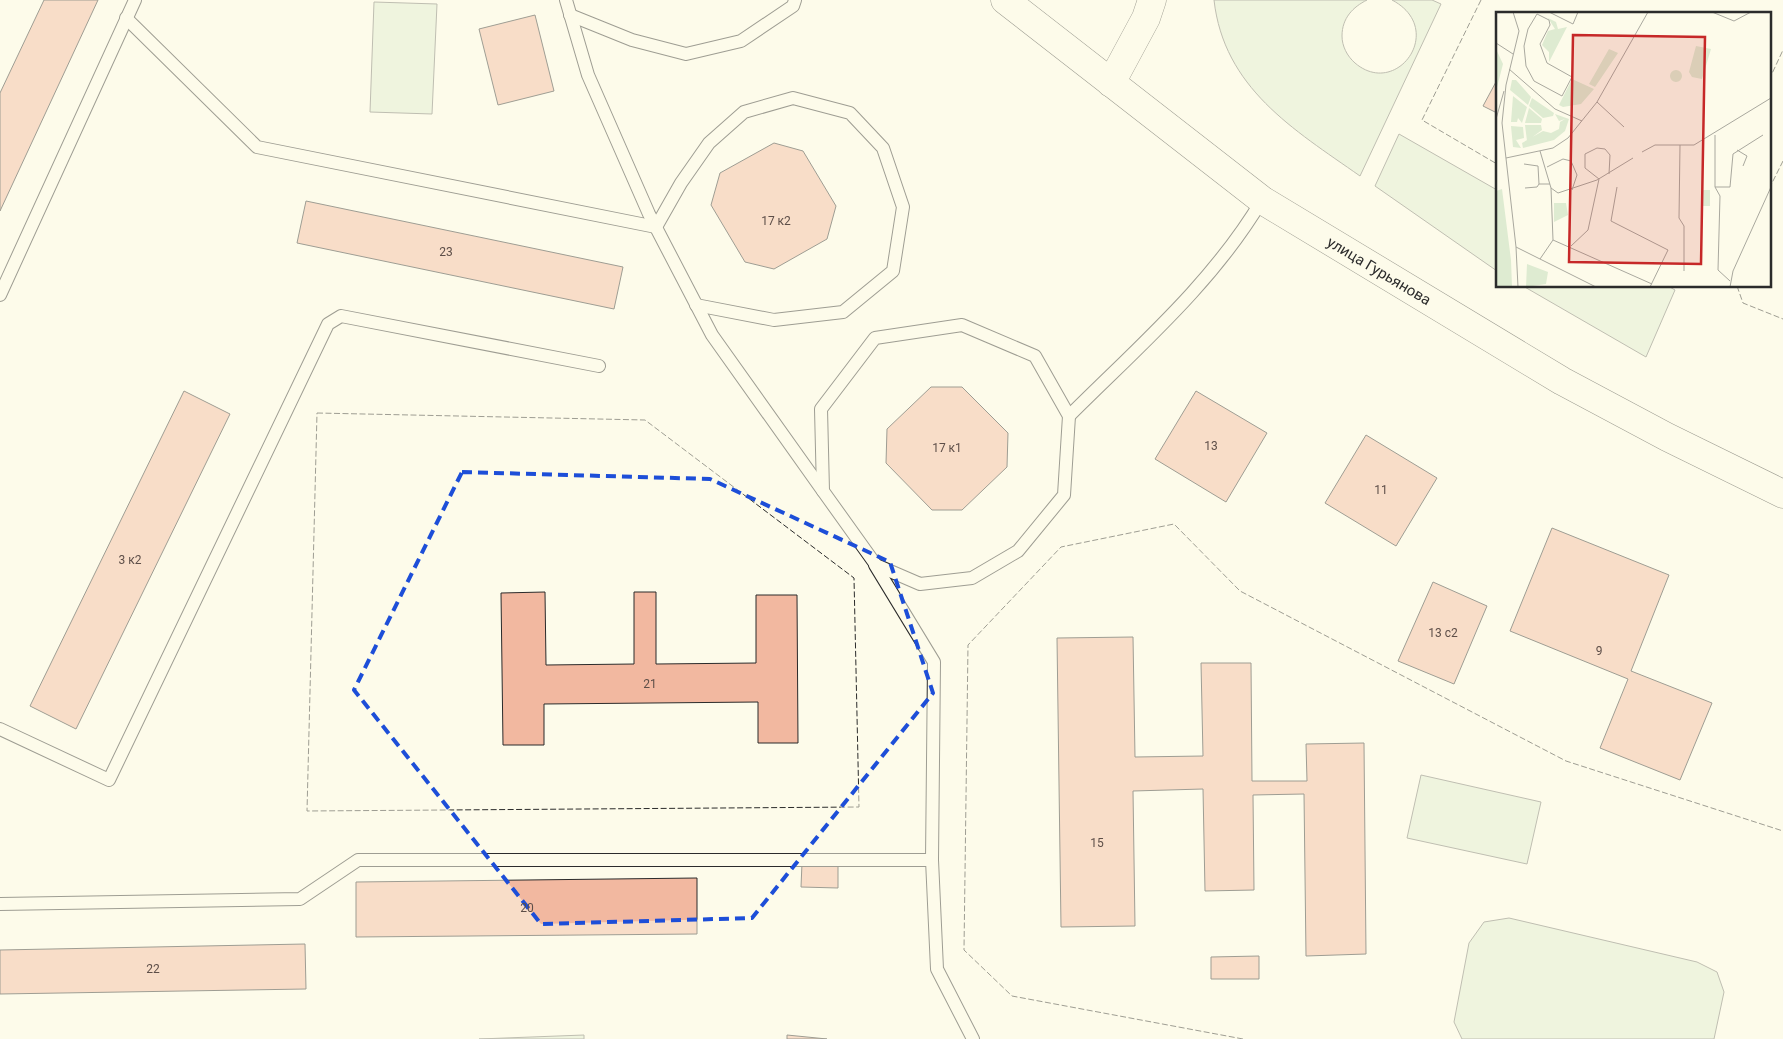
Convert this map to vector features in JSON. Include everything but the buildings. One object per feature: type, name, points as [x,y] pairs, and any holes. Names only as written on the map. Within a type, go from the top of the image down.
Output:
[{"type":"main road","name":"улица Гурьянова","points":[[1005,0],[1262,200],[1562,382],[1667,437],[1783,494]]},
{"type":"main road","points":[[1111,83],[1146,18],[1152,0]]},
{"type":"lane","points":[[0,295],[135,0]]},
{"type":"lane","points":[[566,0],[588,75],[656,227],[712,335],[874,562],[934,662],[932,860],[937,969],[973,1039]]},
{"type":"lane","points":[[570,15],[632,40],[686,54],[741,41],[793,6],[795,0]]},
{"type":"lane","points":[[126,18],[258,147],[656,227]]},
{"type":"lane","points":[[656,227],[681,183],[709,144],[744,112],[793,98],[850,113],[883,148],[903,207],[893,272],[843,312],[774,320],[696,305]]},
{"type":"lane","points":[[1068,416],[1200,286],[1245,228],[1262,200]]},
{"type":"lane","points":[[0,729],[109,780],[328,324],[341,316],[599,366]]},
{"type":"lane","points":[[823,490],[821,409],[875,338],[962,325],[1035,356],[1068,416],[1064,495],[1018,551],[972,578],[920,584],[876,565],[874,562]]},
{"type":"lane","points":[[0,904],[300,899],[358,860],[932,860]]},
{"type":"highlighted area","points":[[462,472],[710,479],[890,562],[933,693],[752,918],[541,924],[354,690]]},
{"type":"green space","points":[[1214,0],[1367,0],[1349,14],[1342,30],[1342,36],[1347,54],[1355,63],[1371,72],[1386,72],[1400,67],[1410,56],[1416,42],[1415,27],[1408,13],[1392,0],[1432,0],[1441,4],[1360,176],[1287,123],[1247,82],[1232,58],[1220,31]]},
{"type":"green space","points":[[374,2],[437,4],[432,114],[370,112]]},
{"type":"green space","points":[[1399,134],[1496,189],[1496,270],[1375,186]]},
{"type":"green space","points":[[1526,288],[1672,288],[1675,290],[1646,357]]},
{"type":"green space","points":[[1421,775],[1541,802],[1527,864],[1407,838]]},
{"type":"green space","points":[[1509,918],[1697,962],[1717,972],[1724,992],[1714,1039],[1462,1039],[1454,1022],[1469,943],[1484,922]]},
{"type":"green space","points":[[584,1035],[584,1039],[479,1039]]},
{"type":"fence","points":[[1481,0],[1422,120],[1496,163]]},
{"type":"fence","points":[[1770,78],[1783,50]]},
{"type":"fence","points":[[1770,187],[1783,161]]},
{"type":"fence","points":[[1738,288],[1743,303],[1783,319]]},
{"type":"fence","points":[[317,413],[645,420],[854,578],[859,807],[307,811],[317,413]]},
{"type":"fence","points":[[1243,1039],[1012,996],[964,950],[968,645],[1061,547],[1174,524],[1240,591],[1566,761],[1783,831]]}]
